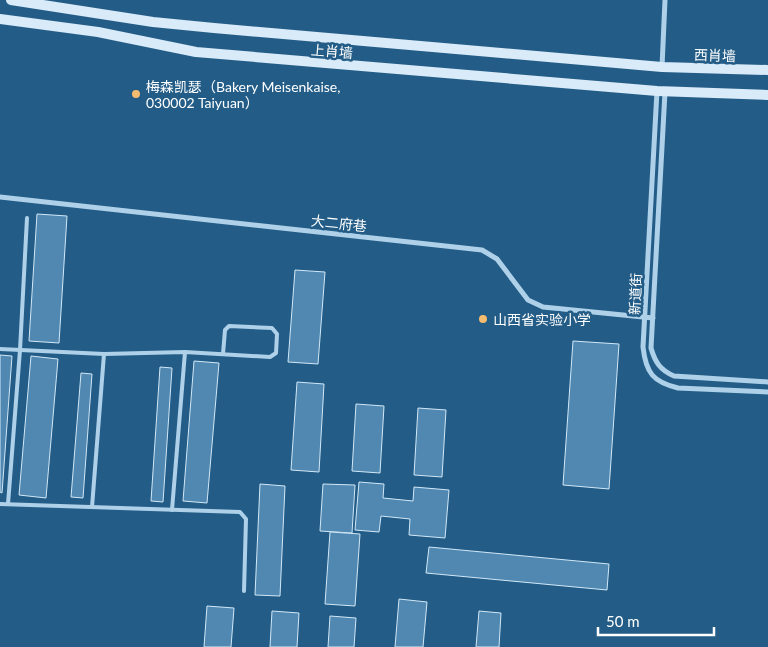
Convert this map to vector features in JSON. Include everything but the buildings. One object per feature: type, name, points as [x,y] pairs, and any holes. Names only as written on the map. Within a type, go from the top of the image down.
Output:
[{"type":"street","name":"上肖墙","points":[[11,0],[153,22],[662,67]]},
{"type":"street","points":[[662,67],[665,0]]},
{"type":"street","name":"上肖墙","points":[[0,19],[98,32],[196,52],[661,92]]},
{"type":"street","name":"西肖墙","points":[[662,67],[768,70]]},
{"type":"street","points":[[661,92],[768,95]]},
{"type":"street","name":"新道街","points":[[661,92],[643,347],[645,364],[654,378],[666,385],[678,388],[768,392]]},
{"type":"street","name":"新道街","points":[[661,92],[651,348],[655,361],[663,371],[674,376],[768,382]]},
{"type":"street","name":"大二府巷","points":[[0,197],[482,250],[497,259],[528,300],[543,307],[653,318]]},
{"type":"lane","points":[[8,504],[20,350],[27,218]]},
{"type":"lane","points":[[0,349],[104,354],[184,352],[270,357],[276,353],[277,334],[272,328],[229,326],[225,330],[223,354]]},
{"type":"lane","points":[[172,510],[184,352]]},
{"type":"lane","points":[[92,507],[104,354]]},
{"type":"lane","points":[[0,504],[240,512],[246,519],[244,591]]},
{"type":"place","name":"梅森凯瑟（Bakery Meisenkaise, 030002 Taiyuan）","points":[[136,94]]},
{"type":"place","name":"山西省实验小学","points":[[483,319]]}]
